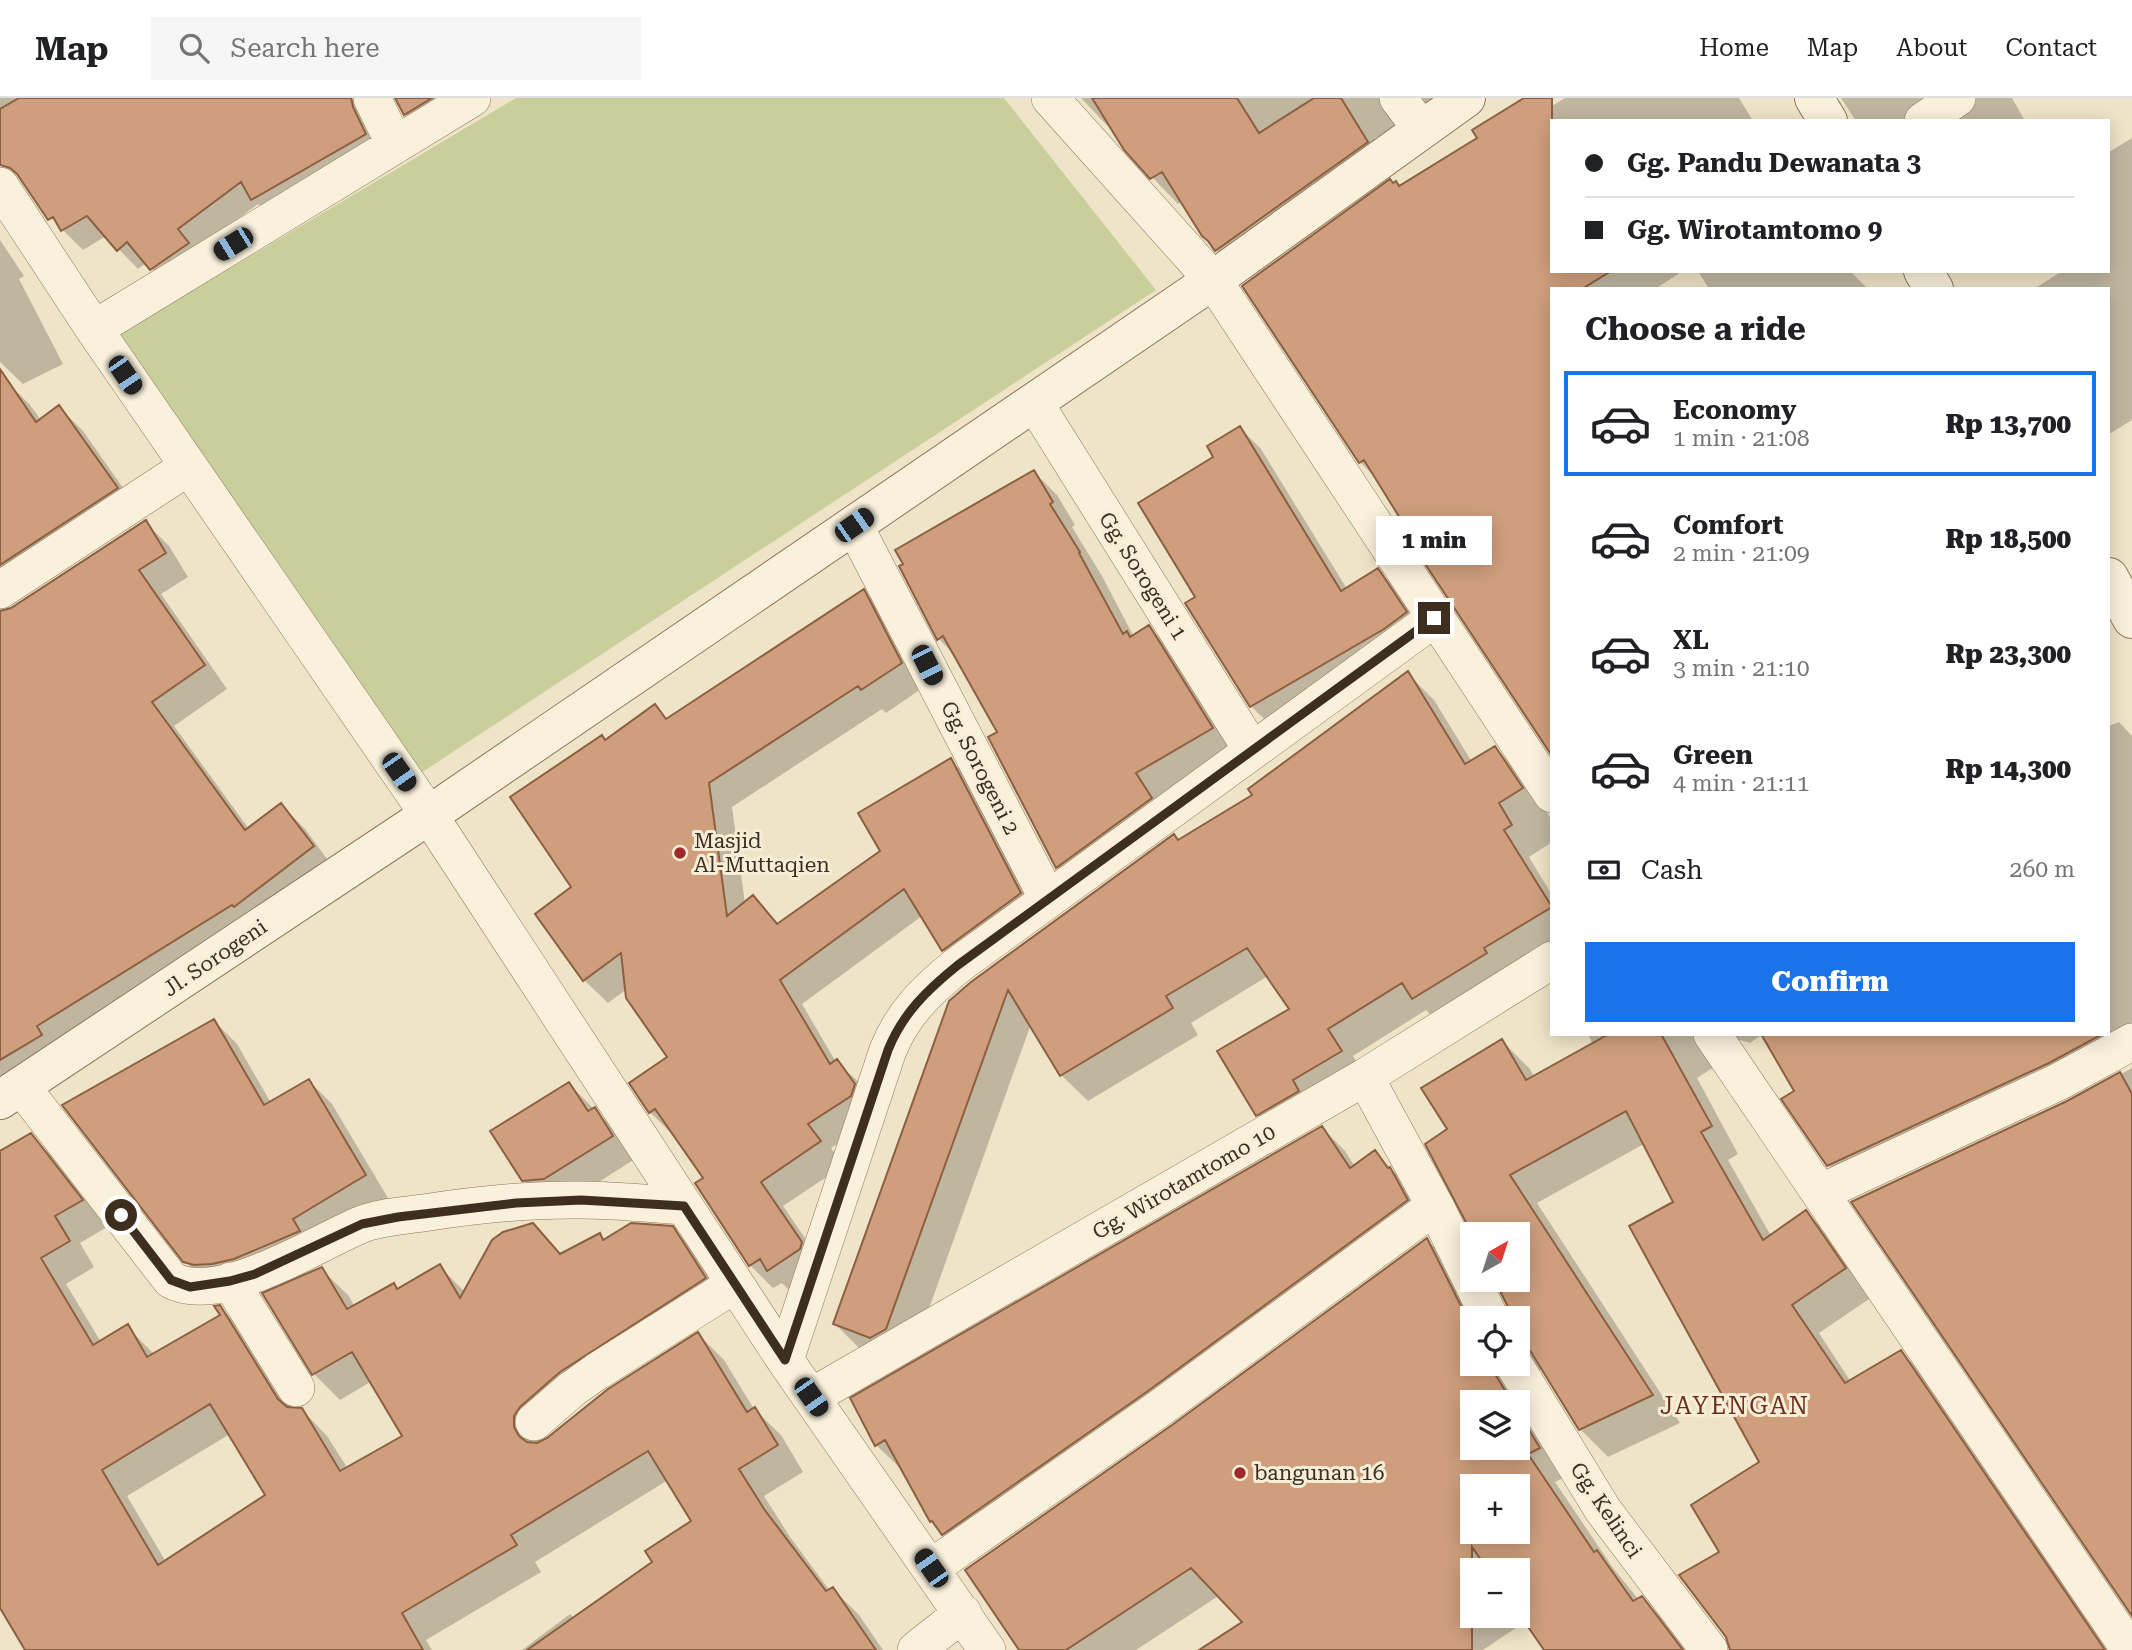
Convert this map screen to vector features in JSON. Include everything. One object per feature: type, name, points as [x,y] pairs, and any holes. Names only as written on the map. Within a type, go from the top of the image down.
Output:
[{"type":"street","points":[[372,98],[395,145]]},
{"type":"street","points":[[94,329],[472,98]]},
{"type":"street","points":[[1050,98],[1213,280],[1550,791]]},
{"type":"street","points":[[1398,98],[1422,130]]},
{"type":"street","name":"Jl. Sorogeni","points":[[11,1093],[429,816],[1213,280],[1466,98]]},
{"type":"street","points":[[1814,98],[1827,119]]},
{"type":"street","points":[[1926,119],[1957,98]]},
{"type":"street","points":[[0,186],[94,329],[429,816],[785,1360],[988,1650]]},
{"type":"street","name":"Gg. Sorogeni 1","points":[[1034,402],[1252,750]]},
{"type":"street","points":[[0,590],[188,467]]},
{"type":"street","name":"Gg. Sorogeni 2","points":[[854,525],[1048,898]]},
{"type":"street","points":[[2110,579],[2132,619]]},
{"type":"street","points":[[785,1360],[879,1075],[897,1027],[914,1005],[931,987],[1048,898],[1434,618]]},
{"type":"street","name":"Gg. Wirotamtomo 10","points":[[811,1397],[1365,1077],[1550,961]]},
{"type":"street","points":[[1713,1036],[2130,1650]]},
{"type":"street","points":[[1820,1194],[2058,1082],[2132,1042]]},
{"type":"street","points":[[1365,1077],[1435,1206],[1484,1306]]},
{"type":"street","points":[[11,1093],[171,1280],[190,1287],[230,1281],[281,1263],[362,1224],[402,1216],[516,1203],[581,1200],[684,1206]]},
{"type":"street","points":[[931,1568],[1160,1408],[1435,1206]]},
{"type":"street","points":[[230,1281],[296,1388]]},
{"type":"street","points":[[534,1422],[596,1372],[735,1284]]},
{"type":"street","name":"Gg. Kelinci","points":[[1521,1376],[1603,1510],[1709,1650]]},
{"type":"street","points":[[916,1650],[963,1613]]},
{"type":"green space","points":[[516,98],[1004,98],[1156,290],[421,773],[118,335]]},
{"type":"building","points":[[19,98],[351,98],[366,134],[251,200],[241,182],[178,229],[189,243],[150,270],[127,242],[117,251],[87,216],[61,231],[53,217],[48,220],[17,174],[0,165],[0,109]]},
{"type":"building","points":[[395,98],[432,98],[404,115]]},
{"type":"building","points":[[1092,98],[1237,98],[1259,133],[1314,98],[1341,98],[1368,142],[1215,251],[1202,236],[1162,172],[1150,179],[1124,150]]},
{"type":"building","points":[[1524,98],[1552,98],[1550,273],[1608,273],[1585,287],[1550,287],[1550,753],[1408,538],[1411,536],[1364,460],[1359,463],[1242,286],[1390,179],[1393,183],[1396,181],[1399,186],[1477,138],[1472,130]]},
{"type":"building","points":[[0,369],[36,422],[59,405],[118,488],[0,565]]},
{"type":"building","points":[[1240,426],[1341,591],[1378,568],[1407,612],[1384,629],[1250,707],[1185,603],[1195,597],[1138,503],[1213,457],[1207,446]]},
{"type":"building","points":[[1034,470],[1053,502],[1050,504],[1080,552],[1123,634],[1127,631],[1130,637],[1149,625],[1213,728],[1136,773],[1152,798],[1056,868],[988,737],[997,732],[943,636],[937,640],[899,566],[903,564],[895,550]]},
{"type":"building","points":[[146,520],[166,553],[139,570],[205,665],[152,702],[245,830],[281,803],[314,846],[234,907],[232,905],[37,1026],[42,1035],[0,1060],[0,611],[11,608]]},
{"type":"building","points":[[864,589],[902,663],[861,690],[858,686],[709,783],[727,916],[753,895],[777,924],[880,851],[858,813],[951,758],[1021,893],[942,951],[904,889],[780,980],[830,1064],[837,1059],[855,1084],[851,1096],[808,1124],[821,1141],[761,1182],[802,1242],[800,1249],[767,1271],[760,1259],[749,1266],[695,1183],[703,1178],[655,1109],[649,1113],[629,1083],[667,1057],[626,998],[621,953],[583,981],[535,914],[571,887],[510,797],[602,735],[605,740],[655,704],[666,719]]},
{"type":"building","points":[[1408,671],[1465,764],[1495,746],[1523,788],[1499,803],[1512,825],[1504,830],[1550,904],[1550,908],[1484,948],[1487,953],[1412,999],[1402,983],[1328,1029],[1342,1051],[1293,1080],[1299,1091],[1256,1116],[1217,1051],[1289,1009],[1247,948],[1166,996],[1173,1008],[1060,1076],[1008,990],[886,1329],[870,1338],[833,1324],[949,1001],[971,982],[1174,834],[1178,840],[1252,795],[1248,789]]},
{"type":"building","points":[[214,1019],[264,1105],[309,1079],[366,1175],[293,1219],[300,1231],[234,1259],[194,1265],[183,1262],[62,1105]]},
{"type":"building","points":[[1605,1036],[1662,1036],[1712,1126],[1701,1132],[1763,1240],[1806,1210],[1846,1268],[1792,1305],[1845,1383],[1901,1350],[2105,1650],[1730,1650],[1726,1637],[1679,1575],[1719,1552],[1691,1505],[1759,1462],[1629,1226],[1673,1202],[1626,1111],[1510,1175],[1653,1395],[1579,1430],[1530,1351],[1530,1306],[1508,1306],[1500,1292],[1530,1292],[1530,1222],[1466,1222],[1425,1144],[1447,1129],[1421,1088],[1502,1039],[1526,1080]]},
{"type":"building","points":[[1762,1036],[2099,1036],[2049,1063],[1827,1166],[1781,1099],[1794,1091]]},
{"type":"building","points":[[2120,1072],[2132,1094],[2132,1616],[1851,1202],[2067,1101]]},
{"type":"building","points":[[569,1082],[588,1111],[595,1107],[613,1136],[544,1179],[522,1181],[490,1131]]},
{"type":"building","points":[[1322,1126],[1350,1168],[1375,1150],[1388,1168],[1390,1167],[1408,1200],[1148,1391],[942,1535],[932,1521],[930,1522],[885,1440],[875,1446],[850,1398]]},
{"type":"building","points":[[31,1133],[83,1200],[55,1216],[70,1241],[41,1258],[93,1345],[128,1324],[147,1357],[220,1315],[214,1306],[220,1305],[278,1399],[287,1407],[302,1408],[340,1471],[402,1436],[352,1352],[312,1375],[262,1293],[322,1267],[347,1309],[394,1283],[397,1289],[440,1264],[460,1298],[492,1240],[503,1232],[533,1223],[560,1254],[600,1233],[603,1240],[631,1223],[673,1226],[706,1278],[560,1372],[520,1407],[514,1416],[514,1427],[519,1436],[527,1442],[537,1443],[547,1438],[608,1389],[698,1332],[747,1412],[755,1407],[778,1445],[739,1469],[764,1509],[826,1591],[833,1587],[876,1650],[527,1650],[652,1562],[645,1551],[691,1521],[648,1451],[511,1535],[517,1545],[402,1613],[423,1650],[25,1650],[0,1608],[0,1151]],"holes":[[[210,1404],[265,1495],[158,1565],[102,1470]]]},
{"type":"building","points":[[1427,1238],[1461,1306],[1460,1376],[1496,1376],[1505,1390],[1460,1390],[1460,1460],[1530,1460],[1530,1457],[1594,1552],[1597,1550],[1633,1601],[1642,1596],[1683,1650],[1544,1650],[1529,1628],[1530,1558],[1480,1558],[1472,1547],[1472,1558],[1460,1558],[1460,1628],[1472,1628],[1472,1650],[1199,1650],[1242,1622],[1191,1568],[1066,1650],[1019,1650],[965,1570],[1172,1425]]},
{"type":"building","points":[[1530,1431],[1540,1448],[1530,1453]]},
{"type":"place","name":"Masjid Al-Muttaqien","points":[[680,853]]},
{"type":"place","name":"bangunan 16","points":[[1240,1473]]},
{"type":"district","name":"JAYENGAN","points":[[1735,1406]]},
{"type":"route","points":[[121,1215],[171,1280],[190,1287],[255,1274],[362,1224],[378,1220],[439,1210],[581,1200],[684,1206],[785,1360],[888,1050],[897,1027],[914,1005],[958,965],[1048,898],[1434,618]]}]
